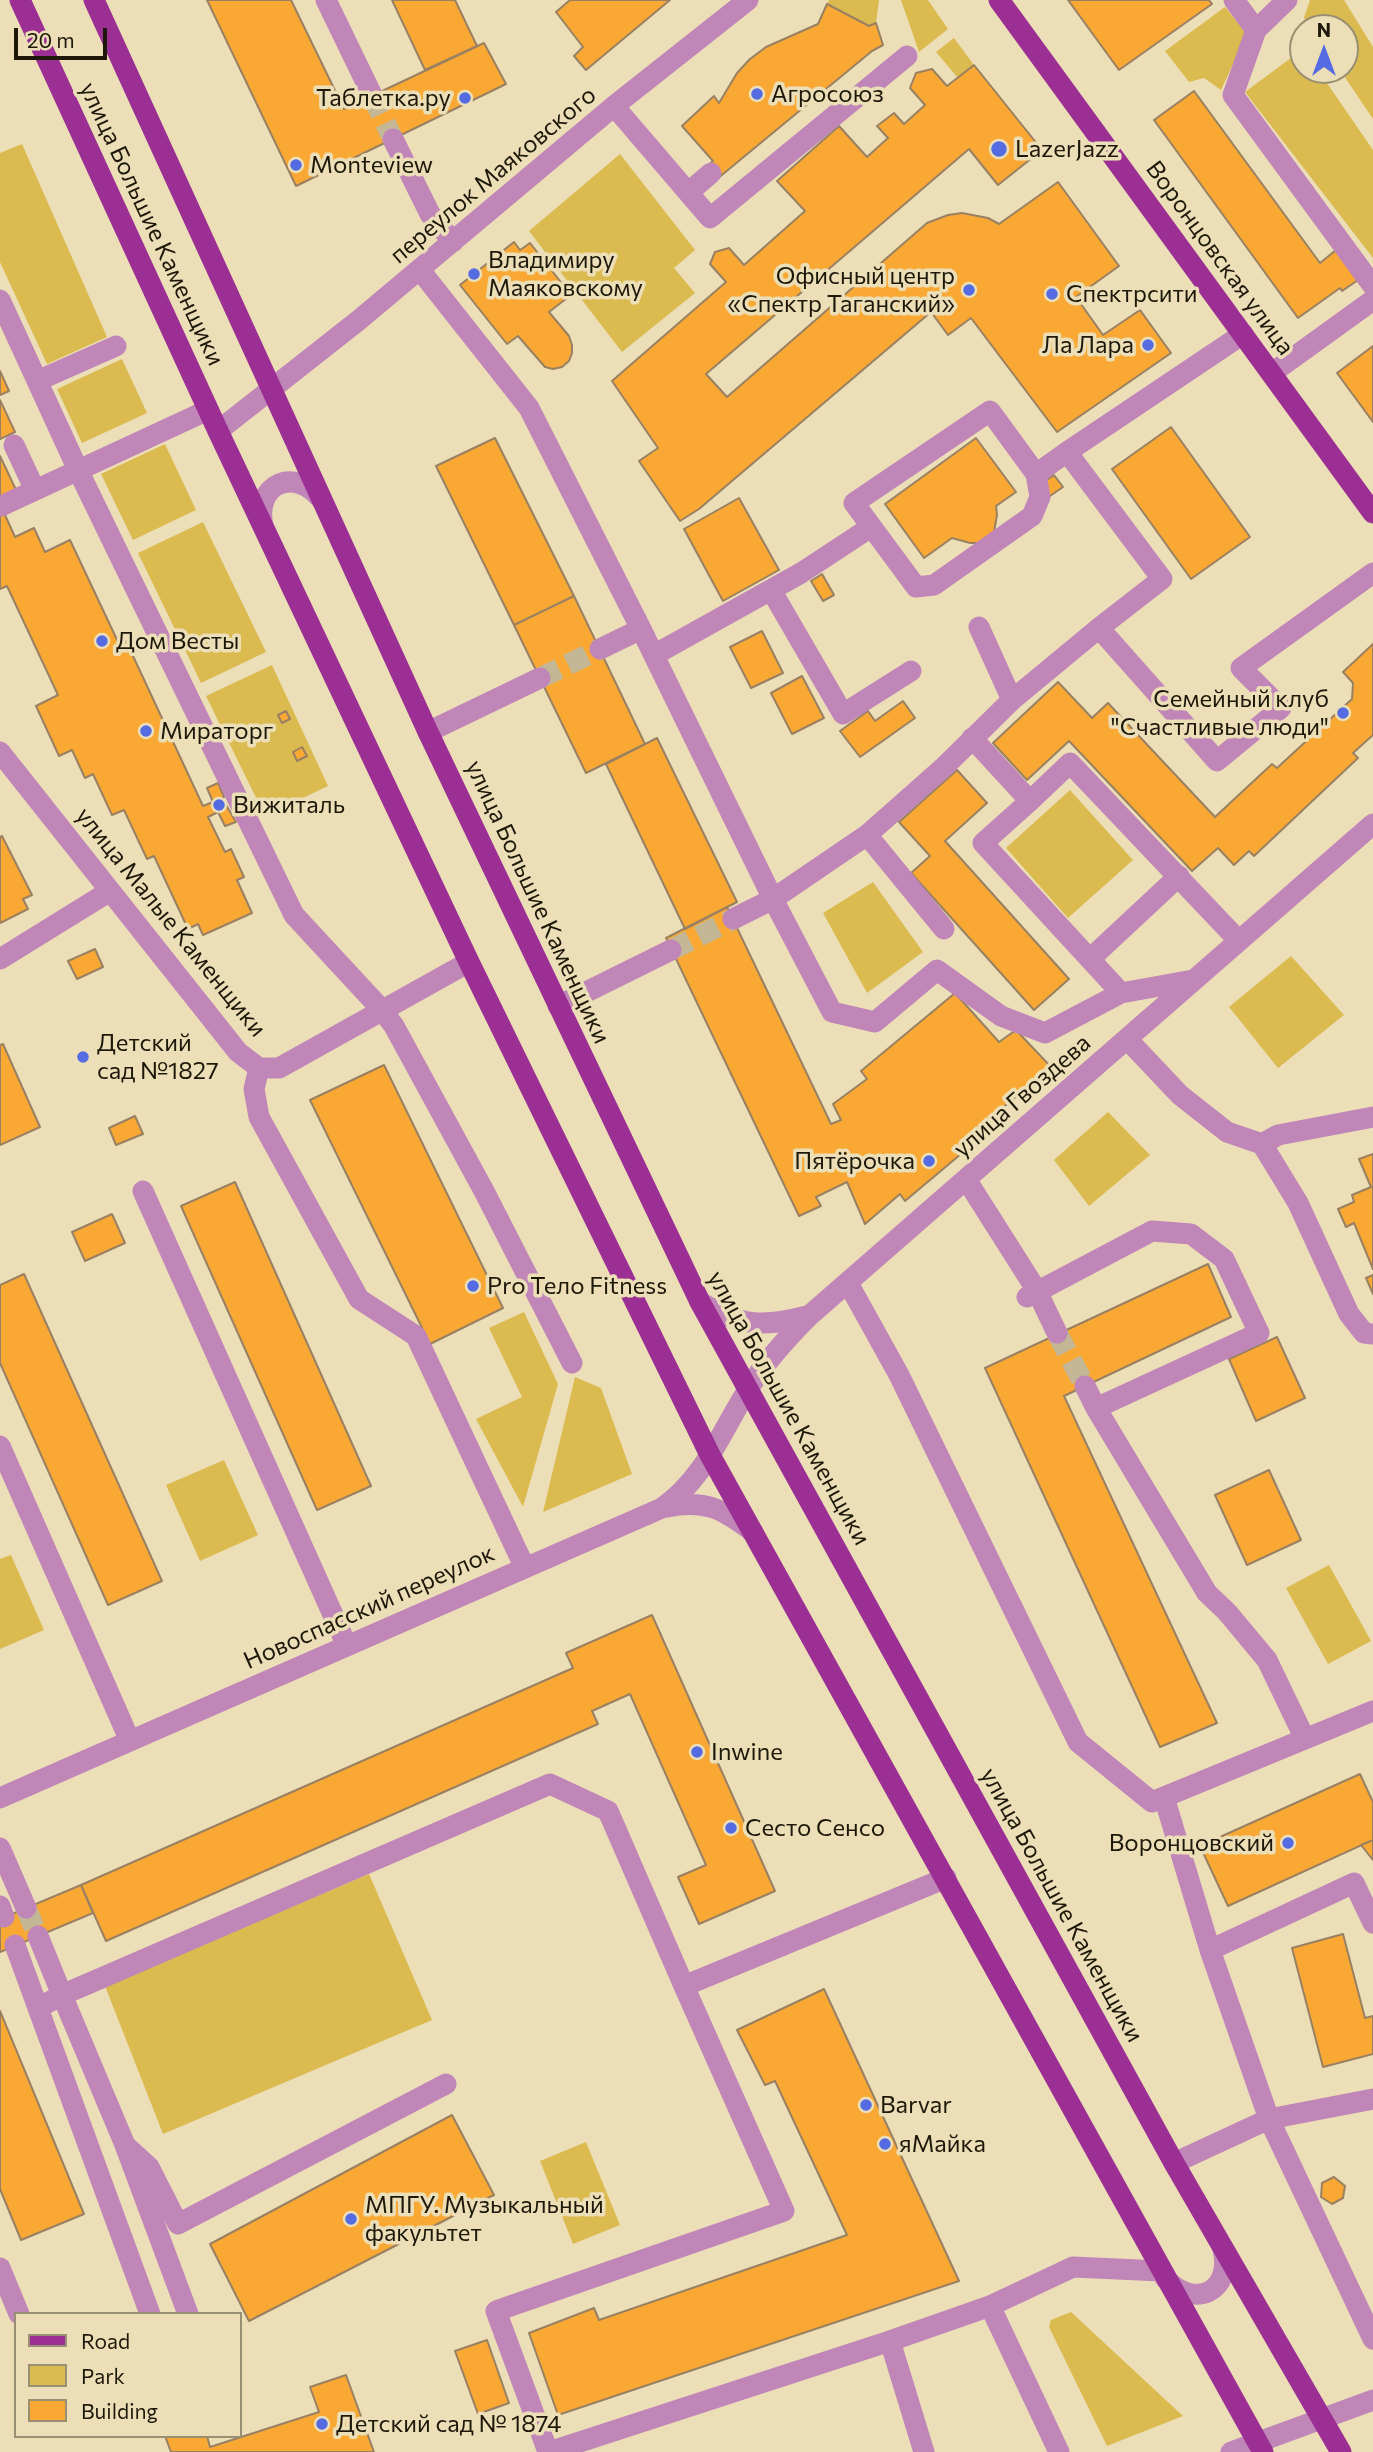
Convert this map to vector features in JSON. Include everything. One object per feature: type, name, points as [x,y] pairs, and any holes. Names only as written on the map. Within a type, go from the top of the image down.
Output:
[{"type":"main road","name":"улица Большие Каменщики","points":[[20,0],[208,410],[469,962],[710,1455],[1163,2275],[1261,2447]]},
{"type":"main road","name":"улица Большие Каменщики","points":[[94,0],[428,732],[700,1302],[1174,2163],[1341,2452]]},
{"type":"main road","name":"Воронцовская улица","points":[[999,0],[1373,513]]},
{"type":"street","points":[[326,0],[372,95]]},
{"type":"street","name":"переулок Маяковского","points":[[272,391],[614,106],[748,0]]},
{"type":"street","points":[[1234,0],[1256,30]]},
{"type":"street","points":[[1287,0],[1256,30],[1234,95],[1373,286]]},
{"type":"street","points":[[614,106],[710,218],[907,56]]},
{"type":"street","points":[[393,139],[430,214],[453,242]]},
{"type":"street","points":[[689,192],[711,173]]},
{"type":"street","points":[[420,270],[529,408],[832,1012],[875,1022],[937,970],[1001,1016],[1045,1033],[1121,993],[1195,979]]},
{"type":"street","points":[[0,300],[78,470],[294,915],[382,1010],[401,1038],[478,1179],[572,1363]]},
{"type":"street","points":[[1272,373],[1373,300]]},
{"type":"street","points":[[1036,474],[1243,334]]},
{"type":"street","points":[[37,381],[116,346]]},
{"type":"street","points":[[218,431],[272,391]]},
{"type":"street","points":[[1,506],[208,410]]},
{"type":"street","points":[[990,411],[1036,474],[1040,497],[1032,516],[934,585],[916,587],[854,503],[990,411]]},
{"type":"street","points":[[14,445],[36,490]]},
{"type":"street","points":[[733,919],[773,899],[867,835],[946,766],[1012,700],[1161,579],[1067,453]]},
{"type":"street","points":[[263,526],[260,514],[262,502],[268,492],[278,484],[290,481],[302,483],[313,489],[321,499]]},
{"type":"street","points":[[654,655],[801,573],[871,527]]},
{"type":"street","points":[[1099,628],[1217,761],[1281,708],[1241,668],[1373,573]]},
{"type":"street","points":[[771,590],[843,714],[911,671]]},
{"type":"street","points":[[979,627],[1012,700]]},
{"type":"street","points":[[600,649],[641,629]]},
{"type":"street","points":[[428,732],[540,678]]},
{"type":"street","points":[[972,738],[1030,801]]},
{"type":"street","name":"улица Малые Каменщики","points":[[0,752],[238,1052],[259,1068],[279,1068],[469,962]]},
{"type":"street","points":[[1121,993],[983,843],[1070,762],[1239,942]]},
{"type":"street","name":"улица Гвоздева","points":[[727,1425],[774,1353],[809,1316],[1373,824]]},
{"type":"street","points":[[867,835],[944,929]]},
{"type":"street","points":[[1090,959],[1179,876]]},
{"type":"street","points":[[0,959],[110,891]]},
{"type":"street","points":[[558,1006],[671,950]]},
{"type":"street","points":[[1127,1039],[1180,1095],[1227,1132],[1262,1144],[1298,1203],[1349,1314],[1364,1333],[1373,1335]]},
{"type":"street","points":[[259,1068],[254,1089],[259,1117],[359,1299],[416,1336],[525,1568]]},
{"type":"street","points":[[1262,1144],[1278,1135],[1373,1117]]},
{"type":"street","points":[[966,1180],[1057,1333]]},
{"type":"street","points":[[142,1191],[347,1646]]},
{"type":"street","points":[[1032,1294],[1152,1231],[1191,1234],[1224,1259],[1259,1333],[1096,1408]]},
{"type":"street","points":[[848,1283],[899,1375],[1078,1742],[1158,1799],[1269,2119],[1373,2339]]},
{"type":"street","points":[[700,1302],[725,1317],[752,1324],[781,1323],[809,1316]]},
{"type":"street","points":[[1085,1386],[1207,1593],[1227,1612],[1267,1660],[1305,1739]]},
{"type":"street","name":"Новоспасский переулок","points":[[0,1798],[662,1508],[680,1496],[697,1477],[727,1425]]},
{"type":"street","points":[[0,1446],[130,1741]]},
{"type":"street","points":[[662,1508],[687,1503],[711,1506],[732,1516],[754,1533]]},
{"type":"street","points":[[1158,1799],[1373,1711]]},
{"type":"street","points":[[37,2008],[550,1784],[607,1811],[784,2211],[496,2311],[549,2452],[990,2306],[1073,2267],[1163,2275],[1173,2287],[1184,2294],[1197,2296],[1209,2292],[1224,2274],[1226,2262],[1223,2249]]},
{"type":"street","points":[[0,1848],[26,1909]]},
{"type":"street","points":[[684,1986],[946,1878]]},
{"type":"street","points":[[1210,1950],[1354,1883],[1373,1923]]},
{"type":"street","points":[[37,1936],[125,2145],[187,2312]]},
{"type":"street","points":[[15,1945],[149,2312]]},
{"type":"street","points":[[125,2145],[149,2166],[178,2224],[446,2084]]},
{"type":"street","points":[[1174,2163],[1269,2119],[1373,2099]]},
{"type":"street","points":[[0,2267],[18,2312]]},
{"type":"street","points":[[990,2306],[1059,2452]]},
{"type":"street","points":[[890,2341],[924,2452]]},
{"type":"street","points":[[1231,2452],[1261,2447],[1322,2419],[1373,2400]]},
{"type":"green space","points":[[829,0],[879,0],[876,23],[869,26],[827,4]]},
{"type":"green space","points":[[901,0],[928,0],[948,29],[919,52]]},
{"type":"green space","points":[[1310,0],[1344,0],[1353,14],[1305,14]]},
{"type":"green space","points":[[1225,7],[1247,34],[1221,90],[1204,78],[1189,82],[1165,51]]},
{"type":"green space","points":[[1359,24],[1373,47],[1373,119],[1349,84],[1359,84]]},
{"type":"green space","points":[[954,38],[974,65],[958,78],[936,52]]},
{"type":"green space","points":[[1289,59],[1289,84],[1328,84],[1373,150],[1373,258],[1245,92]]},
{"type":"green space","points":[[22,144],[107,337],[47,364],[0,262],[0,153]]},
{"type":"green space","points":[[620,154],[695,250],[674,268],[695,293],[622,352],[529,231]]},
{"type":"green space","points":[[122,359],[147,413],[82,443],[57,389]]},
{"type":"green space","points":[[165,444],[196,510],[133,540],[101,474]]},
{"type":"green space","points":[[203,522],[266,652],[201,683],[138,553]]},
{"type":"green space","points":[[272,665],[328,786],[265,816],[206,696]]},
{"type":"green space","points":[[1070,790],[1133,860],[1068,918],[1006,848]]},
{"type":"green space","points":[[873,882],[923,952],[867,993],[823,913]]},
{"type":"green space","points":[[1291,956],[1344,1015],[1278,1068],[1229,1007]]},
{"type":"green space","points":[[1108,1112],[1150,1155],[1089,1206],[1054,1160]]},
{"type":"green space","points":[[524,1312],[558,1384],[523,1507],[476,1419],[522,1397],[489,1328]]},
{"type":"green space","points":[[575,1377],[601,1388],[632,1474],[543,1512]]},
{"type":"green space","points":[[224,1460],[258,1535],[200,1561],[166,1485]]},
{"type":"green space","points":[[11,1555],[44,1630],[0,1649],[0,1559]]},
{"type":"green space","points":[[1329,1565],[1371,1641],[1328,1664],[1286,1588]]},
{"type":"green space","points":[[369,1874],[432,2020],[163,2134],[105,1986]]},
{"type":"green space","points":[[586,2142],[620,2225],[573,2244],[540,2161]]},
{"type":"green space","points":[[1071,2312],[1183,2416],[1107,2446],[1049,2327],[1051,2320]]},
{"type":"building","points":[[207,0],[291,0],[344,109],[484,43],[506,84],[296,186]]},
{"type":"building","points":[[392,0],[455,0],[477,46],[425,70]]},
{"type":"building","points":[[570,0],[670,0],[586,70],[574,56],[583,47],[556,12]]},
{"type":"building","points":[[1068,0],[1209,0],[1212,4],[1119,70]]},
{"type":"building","points":[[827,4],[869,26],[876,23],[883,45],[872,51],[717,179],[706,167],[713,161],[682,126],[714,96],[719,103],[737,73],[766,47],[818,24]]},
{"type":"building","name":"Офисный центр «Спектр Таганский»","points":[[974,65],[1042,150],[998,185],[969,149],[706,374],[727,397],[927,223],[962,213],[988,218],[999,224],[1058,182],[1119,266],[1076,297],[1103,335],[1140,310],[1171,353],[1057,432],[971,318],[948,335],[931,312],[699,509],[680,521],[639,461],[658,448],[612,381],[726,282],[710,264],[715,252],[729,248],[744,265],[805,211],[777,181],[839,126],[867,157],[888,138],[877,126],[894,113],[904,124],[925,105],[910,88],[916,73],[932,69],[947,86]]},
{"type":"building","points":[[1194,91],[1320,263],[1336,250],[1358,280],[1342,291],[1340,288],[1298,318],[1154,120]]},
{"type":"building","points":[[514,242],[520,250],[530,243],[571,295],[549,312],[569,336],[572,345],[569,361],[562,367],[545,367],[518,336],[507,344],[460,285]]},
{"type":"building","points":[[1373,346],[1373,422],[1337,373]]},
{"type":"building","points":[[0,371],[9,391],[0,395]]},
{"type":"building","points":[[0,400],[15,432],[0,439]]},
{"type":"building","points":[[1171,427],[1250,537],[1191,579],[1112,469]]},
{"type":"building","points":[[495,438],[574,596],[514,625],[436,466]]},
{"type":"building","points":[[976,438],[1016,492],[996,506],[994,532],[980,543],[952,538],[924,558],[885,504]]},
{"type":"building","points":[[0,456],[16,490],[0,497]]},
{"type":"building","points":[[1054,475],[1063,487],[1050,496],[1041,484]]},
{"type":"building","points":[[739,498],[779,570],[723,601],[684,529]]},
{"type":"building","points":[[0,504],[15,537],[34,528],[45,552],[70,540],[119,644],[126,641],[203,806],[213,802],[207,788],[218,783],[224,797],[222,798],[236,822],[225,826],[218,812],[208,817],[225,852],[231,849],[244,877],[237,880],[252,913],[203,935],[198,924],[188,929],[154,856],[147,859],[124,810],[112,815],[93,774],[85,778],[72,750],[59,756],[36,706],[58,695],[7,586],[0,589]]},
{"type":"building","points":[[822,574],[834,595],[823,601],[811,581]]},
{"type":"building","points":[[574,596],[645,744],[586,773],[514,625]]},
{"type":"building","points":[[762,631],[783,673],[751,688],[730,647]]},
{"type":"building","points":[[1373,644],[1373,735],[1353,753],[1358,758],[1254,856],[1249,851],[1234,865],[1218,848],[1192,871],[1069,741],[1027,780],[993,743],[1058,682],[1092,718],[1108,703],[1215,817],[1272,764],[1277,768],[1352,699],[1353,683],[1343,672]]},
{"type":"building","points":[[802,676],[824,718],[792,734],[771,693]]},
{"type":"building","points":[[903,701],[915,718],[860,757],[840,731],[868,711],[875,721]]},
{"type":"building","points":[[286,711],[290,719],[282,723],[278,715]]},
{"type":"building","points":[[657,738],[737,902],[685,929],[606,764]]},
{"type":"building","points":[[302,747],[307,756],[297,761],[293,752]]},
{"type":"building","points":[[957,770],[987,803],[945,841],[1069,979],[1034,1010],[911,873],[930,856],[899,822]]},
{"type":"building","points":[[2,836],[32,895],[23,899],[28,909],[0,923],[0,837]]},
{"type":"building","points":[[727,907],[831,1124],[841,1120],[833,1104],[867,1079],[861,1071],[955,993],[999,1042],[1016,1030],[1051,1067],[974,1132],[980,1138],[905,1201],[900,1194],[865,1224],[847,1182],[816,1197],[821,1206],[799,1216],[666,938]]},
{"type":"building","points":[[95,949],[103,967],[77,979],[68,961]]},
{"type":"building","points":[[3,1044],[40,1127],[0,1145],[0,1045]]},
{"type":"building","points":[[384,1065],[503,1308],[430,1344],[310,1100]]},
{"type":"building","points":[[135,1116],[143,1134],[116,1145],[109,1128]]},
{"type":"building","points":[[1373,1154],[1373,1269],[1354,1223],[1346,1227],[1338,1209],[1354,1202],[1352,1195],[1371,1187],[1359,1159]]},
{"type":"building","points":[[235,1182],[371,1486],[317,1510],[181,1206]]},
{"type":"building","points":[[112,1214],[125,1243],[85,1261],[72,1232]]},
{"type":"building","points":[[1208,1264],[1231,1317],[1064,1396],[1217,1723],[1160,1747],[985,1368]]},
{"type":"building","points":[[24,1274],[162,1581],[108,1605],[0,1363],[0,1285]]},
{"type":"building","points":[[1373,1275],[1373,1294],[1366,1278]]},
{"type":"building","points":[[1277,1337],[1305,1398],[1256,1421],[1229,1359]]},
{"type":"building","points":[[1269,1470],[1301,1540],[1247,1565],[1215,1495]]},
{"type":"building","points":[[652,1615],[775,1891],[699,1924],[678,1877],[706,1865],[630,1694],[592,1711],[598,1724],[106,1941],[81,1885],[573,1668],[566,1653]]},
{"type":"building","name":"Воронцовский","points":[[1360,1774],[1373,1802],[1373,1840],[1228,1906],[1200,1846]]},
{"type":"building","points":[[1373,1840],[1373,1860],[1361,1845]]},
{"type":"building","points":[[81,1885],[93,1913],[0,1952],[0,1919]]},
{"type":"building","points":[[1343,1934],[1365,2018],[1373,2016],[1373,2054],[1323,2067],[1292,1948]]},
{"type":"building","points":[[824,1989],[959,2281],[558,2415],[529,2333],[594,2308],[599,2320],[847,2235],[775,2081],[765,2085],[737,2030]]},
{"type":"building","points":[[0,2011],[84,2214],[21,2240],[0,2189]]},
{"type":"building","name":"МПГУ. Музыкальный факультет","points":[[452,2115],[494,2195],[249,2321],[210,2244]]},
{"type":"building","points":[[1334,2177],[1345,2186],[1343,2198],[1332,2204],[1321,2197],[1322,2183]]},
{"type":"building","points":[[487,2340],[509,2403],[478,2414],[455,2351]]},
{"type":"building","name":"Детский сад № 1874","points":[[346,2375],[374,2452],[171,2452],[166,2438],[208,2438],[210,2447],[319,2412],[310,2387]]},
{"type":"tunnel","points":[[372,95],[393,139]]},
{"type":"tunnel","points":[[540,678],[600,649]]},
{"type":"tunnel","points":[[671,950],[733,919]]},
{"type":"tunnel","points":[[1057,1333],[1085,1386]]},
{"type":"tunnel","points":[[26,1908],[38,1936]]},
{"type":"place","name":"Агросоюз","points":[[757,94]]},
{"type":"place","name":"Таблетка.ру","points":[[465,98]]},
{"type":"place","name":"LazerJazz","points":[[999,149]]},
{"type":"place","name":"Monteview","points":[[296,165]]},
{"type":"place","name":"Владимиру Маяковскому","points":[[474,274]]},
{"type":"place","name":"Офисный центр «Спектр Таганский»","points":[[969,290]]},
{"type":"place","name":"Спектрсити","points":[[1052,294]]},
{"type":"place","name":"Ла Лара","points":[[1148,345]]},
{"type":"place","name":"Дом Весты","points":[[102,641]]},
{"type":"place","name":"Семейный клуб \"Счастливые люди\"","points":[[1343,713]]},
{"type":"place","name":"Мираторг","points":[[146,731]]},
{"type":"place","name":"Вижиталь","points":[[219,805]]},
{"type":"place","name":"Детский сад №1827","points":[[83,1057]]},
{"type":"place","name":"Пятёрочка","points":[[929,1161]]},
{"type":"place","name":"Pro Тело Fitness","points":[[473,1286]]},
{"type":"place","name":"Inwine","points":[[697,1752]]},
{"type":"place","name":"Сесто Сенсо","points":[[731,1828]]},
{"type":"place","name":"Воронцовский","points":[[1288,1843]]},
{"type":"place","name":"Barvar","points":[[866,2105]]},
{"type":"place","name":"яМайка","points":[[885,2144]]},
{"type":"place","name":"МПГУ. Музыкальный факультет","points":[[351,2219]]},
{"type":"place","name":"Детский сад № 1874","points":[[322,2424]]}]
